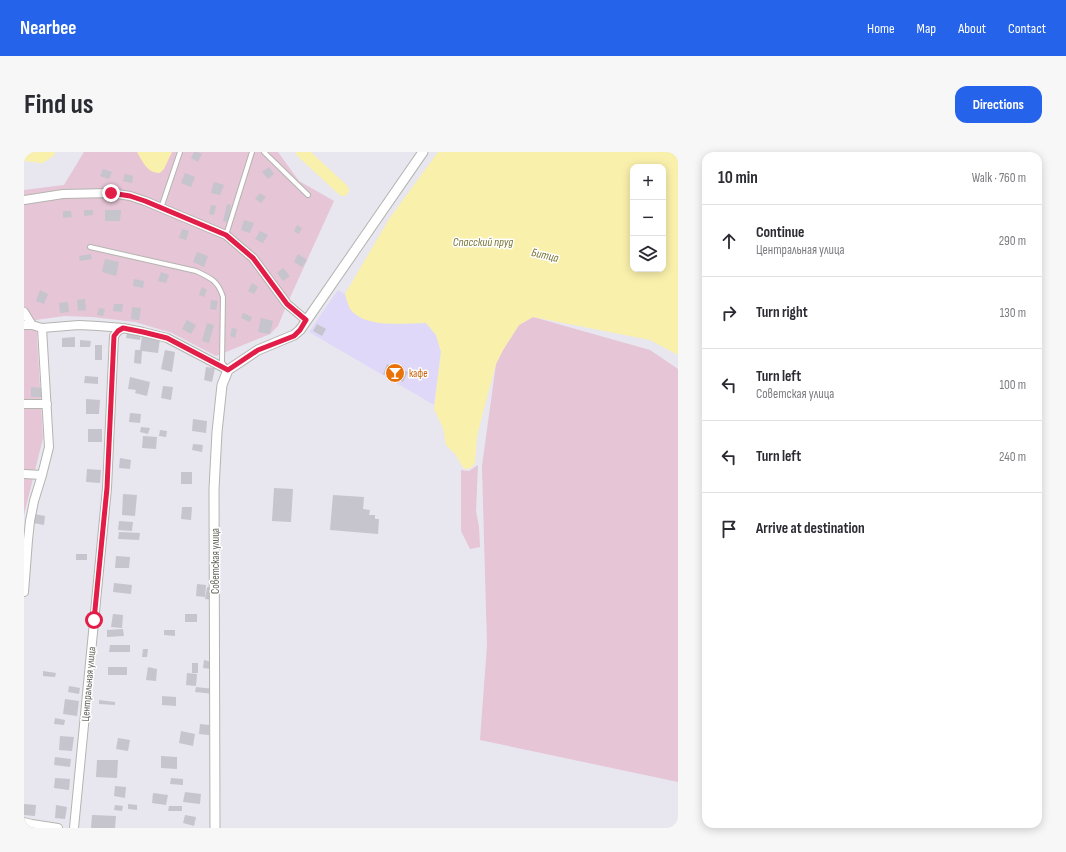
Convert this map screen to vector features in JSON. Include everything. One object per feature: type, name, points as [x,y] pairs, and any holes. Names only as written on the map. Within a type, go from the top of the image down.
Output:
[{"type":"street","points":[[24,312],[28,325],[42,328],[79,325],[123,328],[167,338],[228,370],[258,350],[294,336],[300,330],[423,152]]},
{"type":"street","points":[[24,200],[63,194],[111,193],[130,196],[226,235],[253,258],[287,304],[306,320]]},
{"type":"street","points":[[24,592],[26,540],[34,501],[49,447],[42,328]]},
{"type":"street","name":"Центральная улица","points":[[74,828],[107,488],[114,336],[123,328]]},
{"type":"street","name":"Советская улица","points":[[215,828],[214,489],[216,432],[222,385],[228,370]]},
{"type":"street","points":[[24,404],[47,404]]},
{"type":"street","points":[[24,474],[42,474]]},
{"type":"street","points":[[24,822],[58,828]]},
{"type":"lane","points":[[161,208],[180,152]]},
{"type":"lane","points":[[226,235],[252,152]]},
{"type":"lane","points":[[264,152],[308,195]]},
{"type":"lane","points":[[90,247],[196,271],[210,278],[220,288],[224,297],[222,362],[228,370]]},
{"type":"shaded area","points":[[84,152],[278,152],[299,181],[334,201],[278,326],[270,334],[216,356],[172,333],[135,322],[92,317],[64,316],[36,320],[43,438],[24,515],[24,190],[64,185]]},
{"type":"shaded area","points":[[533,317],[650,350],[678,369],[678,782],[480,740],[487,645],[482,466],[496,364],[519,325]]},
{"type":"shaded area","points":[[478,465],[476,511],[479,527],[480,547],[470,549],[461,531],[461,470],[469,471]]},
{"type":"sand","points":[[338,290],[345,294],[350,308],[381,323],[426,323],[436,335],[441,352],[434,405],[309,332]]},
{"type":"water","points":[[137,152],[172,152],[164,169],[160,173],[156,173],[143,163]]},
{"type":"water","name":"Спасский пруд","points":[[438,152],[678,152],[678,355],[650,340],[533,317],[519,325],[496,364],[477,437],[475,463],[471,468],[464,469],[455,454],[446,445],[443,428],[434,409],[441,352],[436,335],[426,323],[385,324],[365,320],[350,309],[345,294],[389,219]]},
{"type":"building","points":[[194,152],[202,154],[198,162],[191,158]]},
{"type":"building","points":[[269,167],[274,174],[268,179],[262,172]]},
{"type":"building","points":[[103,169],[112,172],[109,179],[100,176]]},
{"type":"building","points":[[185,173],[195,177],[191,187],[181,183]]},
{"type":"building","points":[[125,174],[133,176],[132,183],[123,181]]},
{"type":"building","points":[[214,182],[224,185],[220,195],[211,193]]},
{"type":"building","points":[[260,193],[266,197],[261,203],[255,199]]},
{"type":"building","points":[[227,204],[231,205],[228,222],[223,221]]},
{"type":"building","points":[[211,205],[216,206],[214,215],[209,214]]},
{"type":"building","points":[[84,210],[93,210],[93,215],[84,216]]},
{"type":"building","points":[[105,210],[121,210],[120,221],[105,221]]},
{"type":"building","points":[[63,211],[71,211],[72,217],[63,218]]},
{"type":"building","points":[[244,220],[254,223],[250,233],[241,230]]},
{"type":"building","points":[[297,225],[302,228],[299,234],[294,231]]},
{"type":"building","points":[[182,229],[189,231],[186,240],[179,238]]},
{"type":"building","points":[[260,231],[268,235],[263,243],[255,239]]},
{"type":"building","points":[[197,252],[208,256],[204,267],[193,262]]},
{"type":"building","points":[[91,254],[92,259],[80,261],[79,256]]},
{"type":"building","points":[[298,254],[307,260],[302,267],[294,262]]},
{"type":"building","points":[[105,259],[119,262],[116,276],[102,272]]},
{"type":"building","points":[[283,268],[290,276],[283,281],[277,273]]},
{"type":"building","points":[[161,272],[169,275],[166,283],[158,281]]},
{"type":"building","points":[[134,279],[144,281],[143,288],[133,286]]},
{"type":"building","points":[[252,283],[258,287],[254,294],[248,291]]},
{"type":"building","points":[[202,287],[207,290],[204,297],[199,295]]},
{"type":"building","points":[[40,290],[48,294],[44,304],[36,301]]},
{"type":"building","points":[[85,299],[86,310],[78,311],[77,300]]},
{"type":"building","points":[[211,300],[218,301],[216,310],[210,309]]},
{"type":"building","points":[[68,302],[69,312],[60,313],[59,303]]},
{"type":"building","points":[[114,304],[123,304],[122,312],[113,311]]},
{"type":"building","points":[[132,307],[141,308],[139,320],[131,319]]},
{"type":"building","points":[[99,308],[105,309],[103,316],[97,315]]},
{"type":"building","points":[[243,313],[252,317],[250,322],[241,318]]},
{"type":"building","points":[[261,318],[273,321],[270,334],[258,332]]},
{"type":"building","points":[[187,320],[196,325],[191,334],[182,329]]},
{"type":"building","points":[[207,323],[214,325],[209,343],[202,341]]},
{"type":"building","points":[[317,324],[326,329],[322,336],[313,331]]},
{"type":"building","points":[[232,328],[237,329],[235,338],[230,336]]},
{"type":"building","points":[[127,333],[141,335],[140,340],[126,338]]},
{"type":"building","points":[[142,336],[160,339],[158,353],[142,351],[141,364],[134,363],[135,350],[140,350]]},
{"type":"building","points":[[75,337],[75,347],[62,347],[62,338]]},
{"type":"building","points":[[80,340],[91,341],[90,347],[80,347]]},
{"type":"building","points":[[95,345],[102,345],[102,360],[95,360]]},
{"type":"building","points":[[165,350],[175,352],[172,372],[161,369]]},
{"type":"building","name":"кафе","points":[[387,364],[408,372],[403,382],[383,374]]},
{"type":"building","points":[[206,367],[215,368],[212,382],[204,380]]},
{"type":"building","points":[[85,376],[98,377],[98,384],[84,383]]},
{"type":"building","points":[[130,377],[150,382],[147,396],[135,393],[136,390],[128,389]]},
{"type":"building","points":[[163,386],[173,387],[171,400],[161,398]]},
{"type":"building","points":[[31,387],[41,388],[41,397],[31,397]]},
{"type":"building","points":[[86,399],[100,400],[99,414],[86,414]]},
{"type":"building","points":[[130,413],[141,414],[140,423],[129,422]]},
{"type":"building","points":[[193,419],[207,421],[206,433],[192,431]]},
{"type":"building","points":[[141,427],[150,428],[148,434],[140,432]]},
{"type":"building","points":[[88,429],[102,429],[102,442],[88,442]]},
{"type":"building","points":[[160,430],[167,431],[166,437],[159,436]]},
{"type":"building","points":[[143,436],[157,437],[156,449],[142,448]]},
{"type":"building","points":[[193,444],[203,445],[202,452],[192,450]]},
{"type":"building","points":[[120,458],[131,460],[130,469],[119,468]]},
{"type":"building","points":[[87,469],[101,470],[100,483],[86,482]]},
{"type":"building","points":[[181,472],[192,472],[192,484],[181,484]]},
{"type":"building","points":[[274,488],[293,489],[291,522],[272,521]]},
{"type":"building","points":[[123,494],[137,495],[135,516],[122,515]]},
{"type":"building","points":[[333,495],[364,497],[363,509],[370,510],[369,515],[375,515],[375,519],[379,519],[378,534],[330,530]]},
{"type":"building","points":[[182,507],[192,507],[191,520],[181,519]]},
{"type":"building","points":[[34,514],[45,516],[44,525],[33,523]]},
{"type":"building","points":[[119,521],[133,522],[132,531],[118,530]]},
{"type":"building","points":[[119,532],[140,533],[139,540],[118,539]]},
{"type":"building","points":[[76,554],[87,554],[87,560],[76,560]]},
{"type":"building","points":[[116,556],[130,557],[129,568],[115,568]]},
{"type":"building","points":[[114,583],[132,585],[131,594],[113,592]]},
{"type":"building","points":[[197,584],[206,585],[205,597],[196,596]]},
{"type":"building","points":[[207,587],[214,588],[213,600],[205,599]]},
{"type":"building","points":[[113,614],[123,615],[122,628],[111,627]]},
{"type":"building","points":[[185,614],[197,614],[197,622],[185,622]]},
{"type":"building","points":[[123,629],[124,636],[107,637],[107,630]]},
{"type":"building","points":[[164,630],[175,630],[175,636],[164,635]]},
{"type":"building","points":[[110,645],[130,645],[130,652],[109,652]]},
{"type":"building","points":[[143,649],[148,649],[147,657],[142,657]]},
{"type":"building","points":[[204,660],[212,662],[211,669],[203,668]]},
{"type":"building","points":[[192,663],[198,663],[198,673],[192,673]]},
{"type":"building","points":[[108,667],[127,667],[127,675],[108,675]]},
{"type":"building","points":[[148,667],[157,669],[156,681],[146,680]]},
{"type":"building","points":[[43,671],[56,673],[55,677],[43,676]]},
{"type":"building","points":[[187,673],[197,674],[196,686],[186,685]]},
{"type":"building","points":[[69,686],[80,688],[79,694],[68,692]]},
{"type":"building","points":[[196,687],[214,689],[214,694],[195,692]]},
{"type":"building","points":[[162,696],[176,697],[176,706],[162,705]]},
{"type":"building","points":[[65,699],[79,701],[77,716],[63,714]]},
{"type":"building","points":[[99,700],[115,702],[115,705],[99,704]]},
{"type":"building","points":[[55,718],[65,720],[64,725],[54,724]]},
{"type":"building","points":[[200,724],[209,725],[209,735],[199,734]]},
{"type":"building","points":[[181,731],[195,734],[193,746],[179,743]]},
{"type":"building","points":[[60,736],[74,737],[72,751],[59,750]]},
{"type":"building","points":[[118,738],[130,740],[128,751],[116,749]]},
{"type":"building","points":[[161,756],[177,757],[177,769],[161,768]]},
{"type":"building","points":[[55,757],[71,759],[70,767],[54,765]]},
{"type":"building","points":[[97,760],[118,760],[117,778],[96,777]]},
{"type":"building","points":[[55,778],[70,779],[69,790],[54,788]]},
{"type":"building","points":[[171,778],[183,779],[183,785],[170,784]]},
{"type":"building","points":[[115,786],[126,787],[125,798],[114,796]]},
{"type":"building","points":[[185,792],[201,794],[200,804],[183,802]]},
{"type":"building","points":[[153,793],[168,795],[166,805],[152,803]]},
{"type":"building","points":[[24,804],[36,805],[35,816],[24,815]]},
{"type":"building","points":[[128,804],[137,805],[137,810],[128,809]]},
{"type":"building","points":[[56,805],[67,807],[65,819],[55,818]]},
{"type":"building","points":[[115,805],[123,806],[122,811],[114,810]]},
{"type":"building","points":[[169,806],[182,806],[182,811],[168,811]]},
{"type":"building","points":[[92,815],[116,816],[115,828],[91,828]]},
{"type":"building","points":[[185,815],[196,817],[194,826],[183,823]]},
{"type":"waterway","name":"Битца","points":[[24,155],[41,157],[49,152]]},
{"type":"waterway","name":"Битца","points":[[302,152],[343,190]]},
{"type":"place","name":"кафе","points":[[395,373]]},
{"type":"route","points":[[94,620],[107,488],[114,336],[123,328],[167,338],[228,370],[258,350],[294,336],[306,320],[287,304],[253,258],[226,235],[145,201],[130,196],[111,193]]}]
